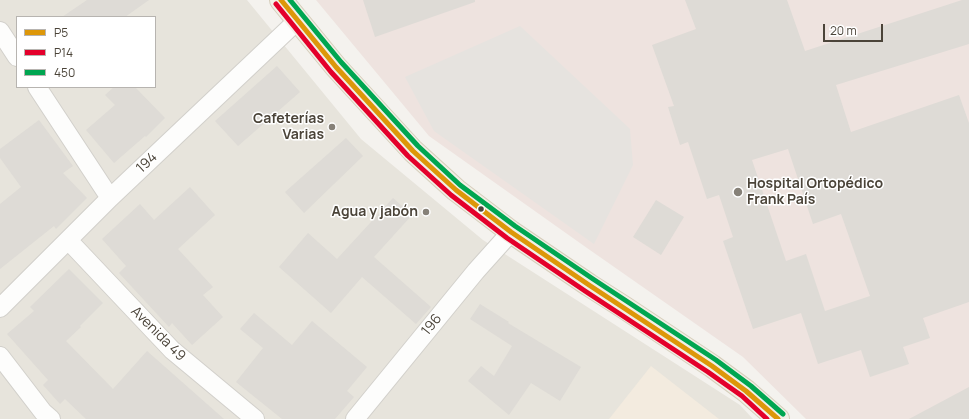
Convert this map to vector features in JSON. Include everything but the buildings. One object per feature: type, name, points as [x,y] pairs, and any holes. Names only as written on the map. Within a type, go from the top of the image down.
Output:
[{"type":"main road","points":[[281,0],[336,67],[413,150],[456,190],[511,232],[699,357],[746,391],[778,419]]},
{"type":"street","name":"194","points":[[0,308],[110,198],[297,21]]},
{"type":"street","points":[[0,31],[16,55]]},
{"type":"street","points":[[38,88],[110,198]]},
{"type":"street","name":"196","points":[[355,419],[476,271],[511,232]]},
{"type":"street","name":"Avenida 49","points":[[68,240],[172,350],[255,419]]},
{"type":"street","points":[[0,356],[43,412],[51,419]]},
{"type":"shaded area","points":[[0,0],[247,0],[361,139],[483,240],[740,405],[753,419],[0,419]]},
{"type":"shaded area","name":"Hospital Ortopédico Frank País","points":[[316,0],[969,0],[969,419],[806,419],[743,357],[429,136]]},
{"type":"shaded area","points":[[520,26],[630,129],[633,165],[594,244],[434,131],[405,77]]},
{"type":"shaded area","points":[[651,366],[719,419],[609,419]]},
{"type":"transit line","name":"P5","points":[[281,0],[336,67],[413,151],[456,190],[511,232],[712,366],[746,391],[778,419]]},
{"type":"transit line","name":"450","points":[[290,0],[341,62],[418,146],[460,185],[515,226],[716,360],[751,386],[783,414]]},
{"type":"transit line","name":"P14","points":[[276,4],[331,72],[408,156],[451,195],[507,238],[742,396],[767,419]]},
{"type":"place","name":"Cafeterías Varias","points":[[332,127]]},
{"type":"place","name":"Hospital Ortopédico Frank País","points":[[738,192]]},
{"type":"place","name":"Agua y jabón","points":[[426,212]]}]
